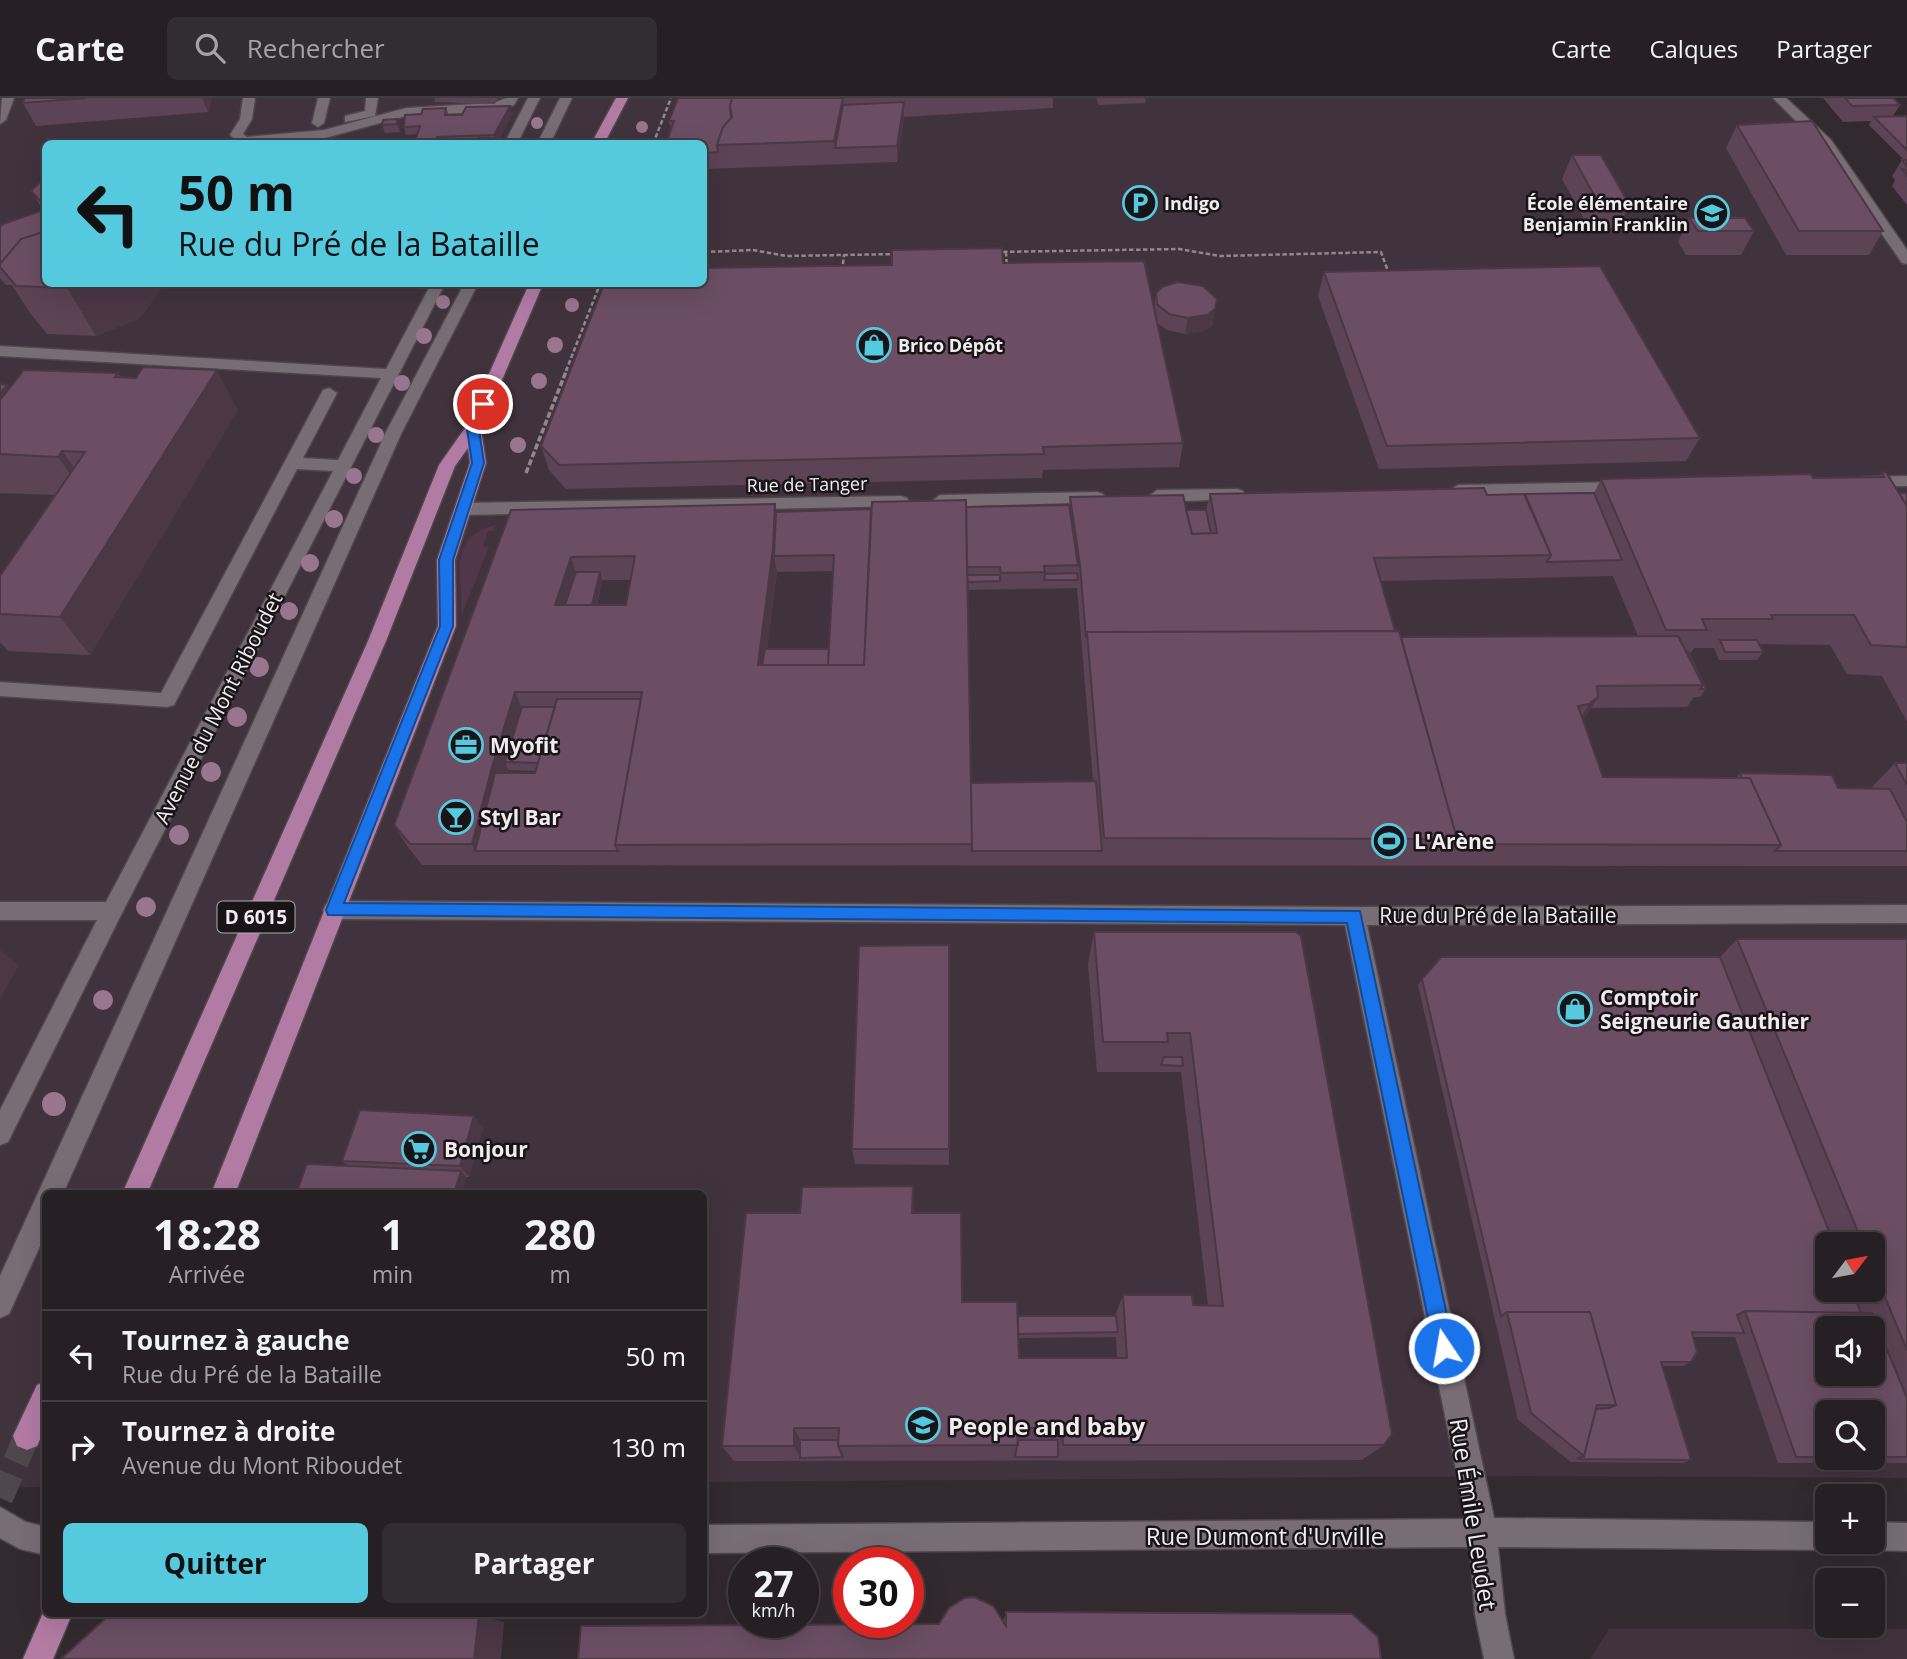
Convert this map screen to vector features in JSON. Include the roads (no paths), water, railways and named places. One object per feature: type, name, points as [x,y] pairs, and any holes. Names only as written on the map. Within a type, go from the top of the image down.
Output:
[{"type":"main road","points":[[599,140],[622,98]]},
{"type":"main road","name":"D 6015","points":[[136,1190],[377,641],[447,465],[473,429],[535,287]]},
{"type":"main road","name":"D 6015","points":[[225,1190],[447,626],[446,560],[478,463],[473,429]]},
{"type":"main road","points":[[27,1436],[42,1403]]},
{"type":"main road","points":[[38,1659],[56,1617]]},
{"type":"street","points":[[0,120],[8,98]]},
{"type":"street","points":[[244,140],[236,135],[246,119],[249,98]]},
{"type":"street","points":[[318,123],[324,98]]},
{"type":"street","points":[[246,119],[252,126],[260,128],[357,118],[371,113],[372,98]]},
{"type":"street","points":[[256,140],[325,134],[406,112],[496,107],[510,102],[512,98]]},
{"type":"street","points":[[512,140],[534,98]]},
{"type":"street","points":[[545,140],[566,98]]},
{"type":"street","points":[[1779,98],[1826,143],[1907,260]]},
{"type":"street","name":"Avenue du Mont Riboudet","points":[[0,1134],[112,911],[436,287]]},
{"type":"street","points":[[52,1190],[394,432],[469,287]]},
{"type":"street","points":[[0,351],[391,374]]},
{"type":"street","points":[[0,689],[167,700],[329,393]]},
{"type":"street","points":[[293,463],[344,466]]},
{"type":"street","points":[[1851,482],[1907,481]]},
{"type":"street","points":[[1446,491],[1642,487]]},
{"type":"street","points":[[1139,497],[1251,495]]},
{"type":"street","name":"Rue de Tanger","points":[[463,509],[1111,497]]},
{"type":"street","name":"Rue du Pré de la Bataille","points":[[334,910],[1354,916],[1907,914]]},
{"type":"street","points":[[0,911],[112,911]]},
{"type":"street","name":"Rue Émile Leudet","points":[[1354,916],[1483,1534],[1490,1614],[1499,1659]]},
{"type":"street","points":[[0,1305],[42,1213]]},
{"type":"street","points":[[0,1521],[20,1535],[42,1540]]},
{"type":"street","name":"Rue Dumont d'Urville","points":[[707,1539],[1483,1534],[1815,1536]]},
{"type":"street","points":[[1885,1536],[1907,1537]]},
{"type":"tunnel","points":[[0,1498],[27,1436]]},
{"type":"place","name":"Indigo","points":[[1140,203]]},
{"type":"place","name":"École élémentaire Benjamin Franklin","points":[[1712,213]]},
{"type":"place","name":"Brico Dépôt","points":[[874,345]]},
{"type":"place","name":"Myofit","points":[[466,745]]},
{"type":"place","name":"Styl Bar","points":[[456,817]]},
{"type":"place","name":"L'Arène","points":[[1389,841]]},
{"type":"place","name":"Comptoir Seigneurie Gauthier","points":[[1575,1009]]},
{"type":"place","name":"Bonjour","points":[[419,1149]]},
{"type":"place","name":"People and baby","points":[[923,1425]]}]
